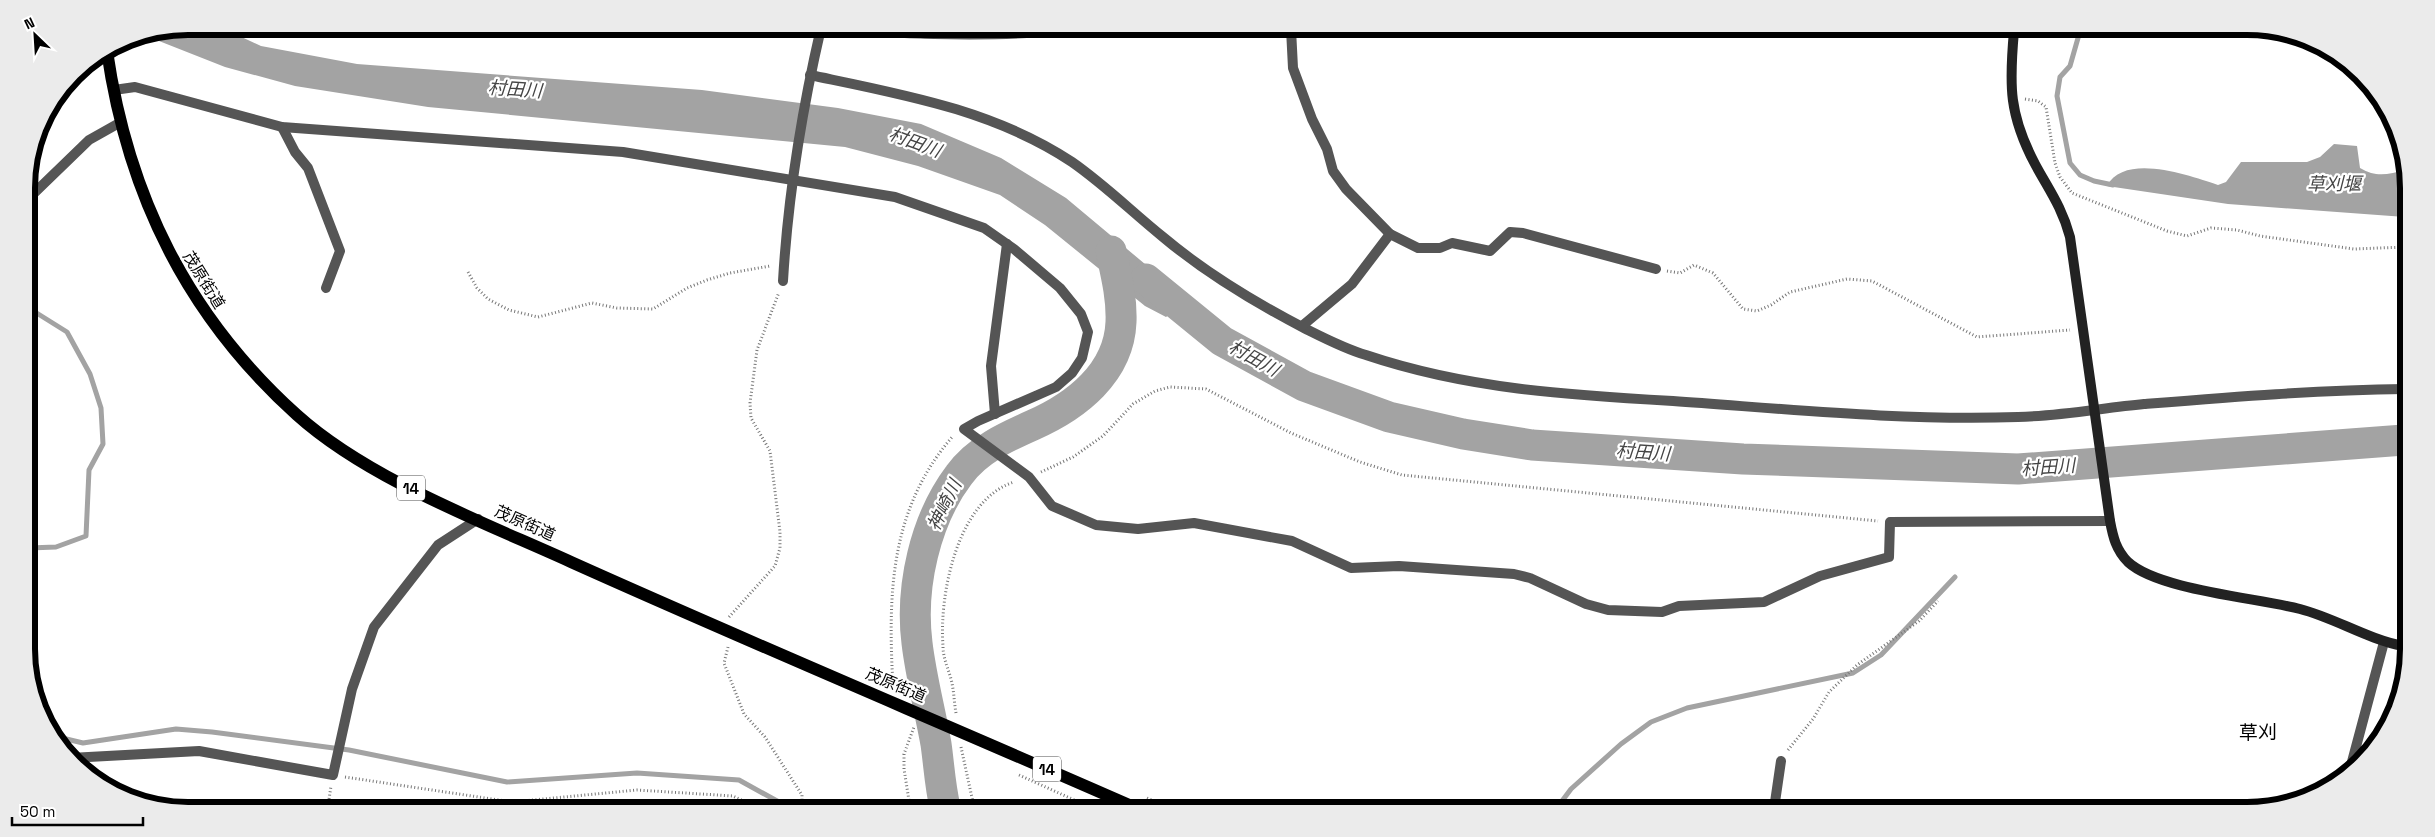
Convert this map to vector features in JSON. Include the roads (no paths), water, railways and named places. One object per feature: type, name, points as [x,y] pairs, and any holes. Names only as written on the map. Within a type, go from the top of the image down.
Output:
[{"type":"main road","name":"茂原街道","points":[[106,59],[121,122],[142,194],[176,266],[218,331],[242,360],[298,416],[327,439],[402,484],[478,520],[1122,802]]},
{"type":"street","points":[[783,281],[794,180],[810,75],[819,35]]},
{"type":"street","points":[[1291,35],[1293,68],[1312,119],[1327,149],[1333,171],[1346,189],[1390,234],[1418,248],[1440,248],[1452,243],[1490,251],[1510,232],[1523,233],[1656,269]]},
{"type":"street","points":[[2014,35],[2010,77],[2012,97],[2021,135],[2065,217],[2070,236],[2092,410],[2110,521],[2114,541],[2120,552],[2140,570],[2172,583],[2302,609],[2384,642],[2400,645]]},
{"type":"street","points":[[810,75],[924,99],[1012,127],[1070,161],[1114,192],[1161,236],[1215,278],[1262,306],[1363,355],[1433,374],[1498,387],[1550,393],[1934,418],[2022,417],[2322,390],[2400,389]]},
{"type":"street","points":[[114,90],[135,86],[282,127],[623,152],[895,197],[984,228],[1039,269],[1072,301],[1086,322],[1088,332],[1082,358],[1072,373],[1056,387],[964,429],[1029,477],[1052,506],[1096,525],[1138,529],[1194,523],[1292,541],[1351,568],[1399,566],[1514,574],[1530,578],[1586,604],[1608,610],[1662,612],[1679,606],[1764,602],[1820,576],[1888,557],[1890,522],[2110,521]]},
{"type":"street","points":[[35,192],[89,140],[121,122]]},
{"type":"street","points":[[282,127],[295,152],[308,168],[340,252],[326,288]]},
{"type":"street","points":[[1302,326],[1352,284],[1390,234]]},
{"type":"street","points":[[995,414],[992,366],[1007,244]]},
{"type":"street","points":[[81,758],[199,752],[333,775],[352,689],[374,627],[438,545],[478,520]]},
{"type":"street","points":[[2353,759],[2384,642]]},
{"type":"street","points":[[1775,802],[1781,761]]},
{"type":"water","points":[[178,35],[237,35],[261,46],[357,64],[702,90],[838,108],[921,124],[1001,158],[1066,198],[1188,300],[1166,317],[1145,306],[1045,225],[1000,195],[918,166],[845,147],[428,107],[295,86],[225,67],[155,39]]},
{"type":"water","name":"草刈堰","points":[[2334,144],[2357,146],[2360,168],[2377,174],[2399,172],[2400,217],[2228,204],[2107,186],[2116,176],[2128,170],[2143,168],[2175,172],[2218,185],[2226,182],[2241,162],[2307,162],[2320,157]]},
{"type":"waterway","points":[[2079,35],[2070,66],[2060,77],[2057,96],[2070,163],[2080,175],[2094,181],[2113,185]]},
{"type":"waterway","name":"神崎川","points":[[944,802],[936,744],[923,681],[915,622],[918,577],[929,533],[947,493],[974,458],[1002,440],[1065,408],[1079,398],[1104,372],[1118,340],[1121,322],[1120,295],[1111,251]]},
{"type":"waterway","name":"村田川","points":[[1146,279],[1222,341],[1304,386],[1389,417],[1463,434],[1532,445],[1743,459],[2018,469],[2400,440]]},
{"type":"waterway","points":[[35,312],[67,332],[90,374],[101,408],[103,444],[89,470],[86,536],[56,547],[35,548]]},
{"type":"waterway","points":[[1561,802],[1571,789],[1621,744],[1651,722],[1687,708],[1853,673],[1881,655],[1955,577]]},
{"type":"waterway","points":[[65,739],[83,743],[176,729],[212,732],[349,750],[507,782],[637,773],[739,780],[779,802]]},
{"type":"district","name":"草刈","points":[[2258,732]]}]
